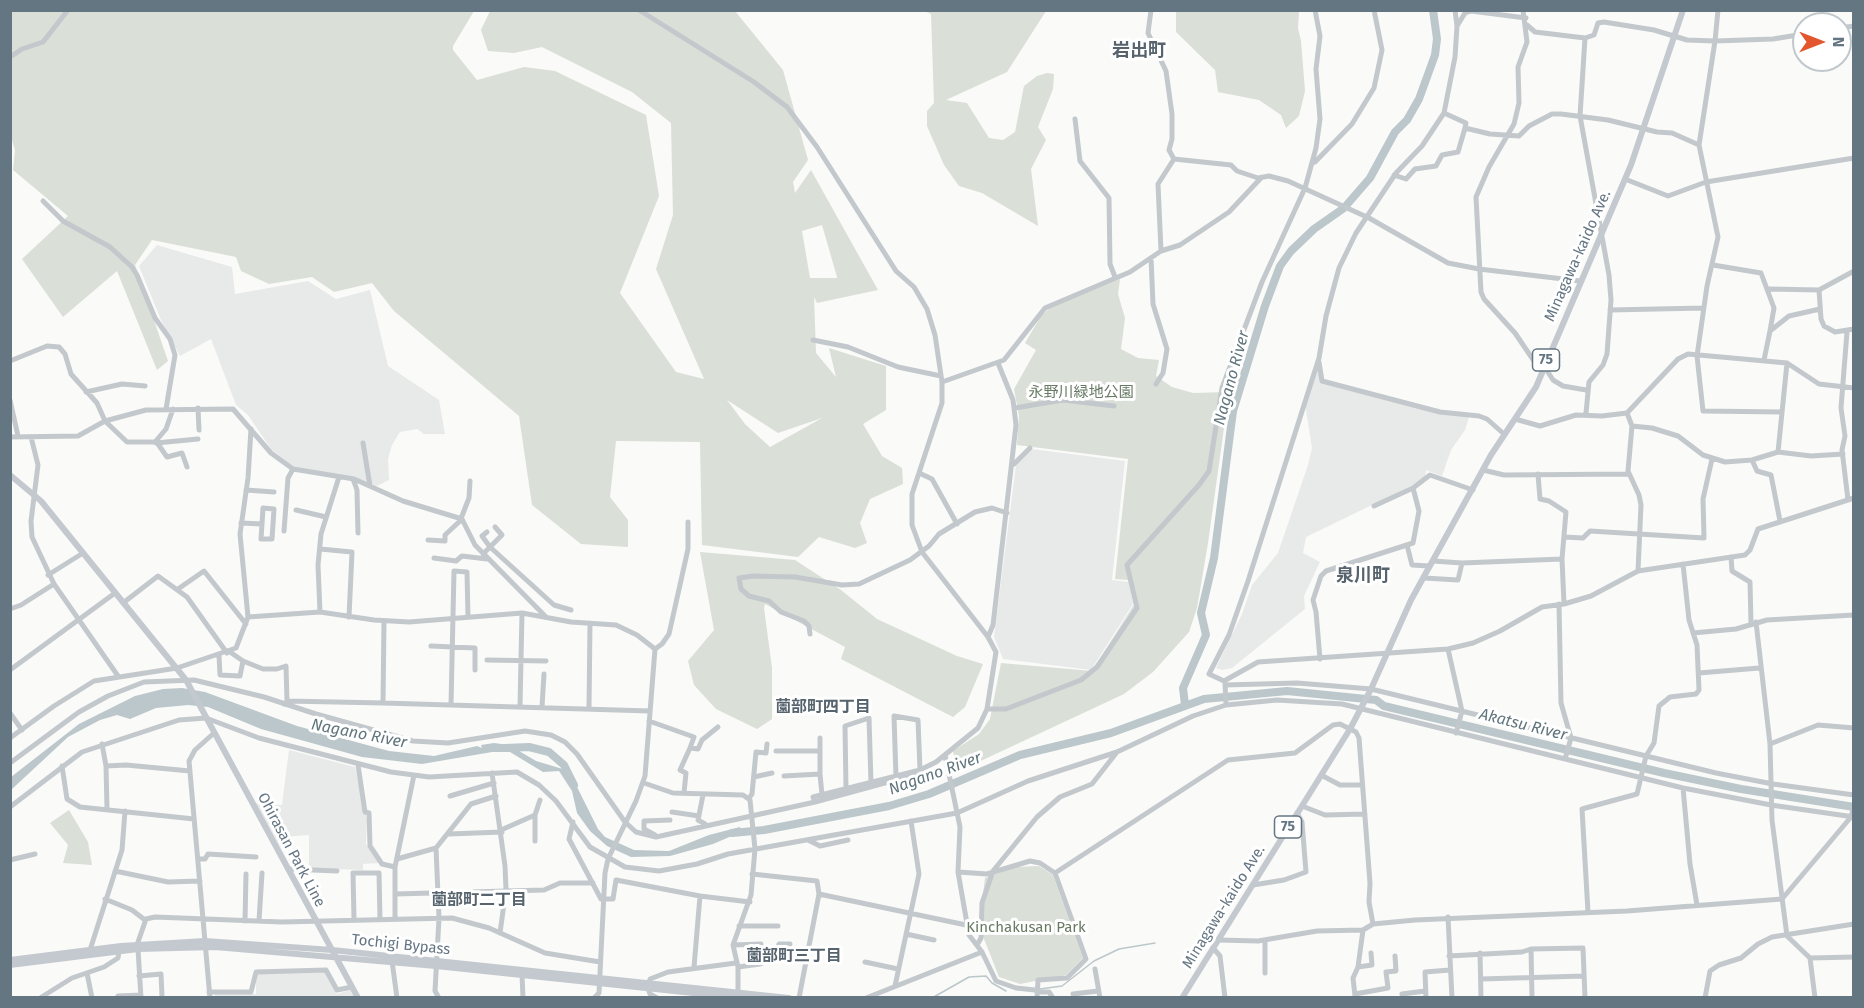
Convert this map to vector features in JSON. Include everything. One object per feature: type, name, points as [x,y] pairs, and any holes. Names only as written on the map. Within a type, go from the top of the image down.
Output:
[{"type":"main road","name":"Minagawa-kaido Ave.","points":[[1370,690],[1405,612],[1483,470],[1536,387],[1625,179],[1683,10]]},
{"type":"main road","points":[[10,475],[35,495],[187,682]]},
{"type":"main road","name":"Ohirasan Park Line","points":[[187,682],[358,998]]},
{"type":"main road","name":"75","points":[[1362,708],[1370,690]]},
{"type":"main road","name":"Minagawa-kaido Ave.","points":[[1182,998],[1362,708]]},
{"type":"main road","name":"Tochigi Bypass","points":[[10,963],[90,950],[205,944],[334,953],[738,996],[789,998]]},
{"type":"main road","name":"Tochigi Bypass","points":[[10,963],[137,947]]},
{"type":"main road","name":"Tochigi Bypass","points":[[437,963],[522,975],[599,980]]},
{"type":"street","points":[[10,57],[22,49],[43,42],[68,10]]},
{"type":"street","points":[[10,763],[73,716],[108,696],[144,682],[187,682],[230,687],[413,741],[448,742],[525,731],[551,735],[565,742],[577,754],[625,822],[636,832],[657,836],[815,802],[897,781],[945,755],[978,728],[987,709],[996,658],[988,637],[922,552],[914,532],[911,515],[912,495],[940,412],[942,379],[935,335],[923,301],[914,287],[896,271],[817,147],[787,107],[754,82],[639,10]]},
{"type":"street","points":[[1151,10],[1148,33],[1166,71],[1172,114],[1172,139],[1169,150],[1174,159]]},
{"type":"street","points":[[987,709],[1006,709],[1085,678],[1097,667],[1133,616],[1137,604],[1127,565],[1209,471],[1222,388],[1262,282],[1305,188],[1311,166],[1320,119],[1316,69],[1320,36],[1315,10]]},
{"type":"street","points":[[1311,166],[1359,116],[1374,88],[1380,66],[1382,43],[1374,10]]},
{"type":"street","points":[[1455,10],[1457,26],[1455,57],[1444,113],[1422,146],[1395,175],[1369,218],[1356,233],[1339,268],[1318,358],[1248,582],[1229,635],[1209,674],[1225,685],[1297,682],[1370,690],[1570,740],[1773,784],[1854,795]]},
{"type":"street","points":[[1523,10],[1527,25],[1527,42],[1518,67],[1519,103],[1514,124],[1476,197],[1479,269],[1484,299],[1515,333],[1534,361],[1544,366],[1553,380],[1558,383],[1586,390]]},
{"type":"street","points":[[1526,18],[1530,10]]},
{"type":"street","points":[[1718,10],[1699,145],[1718,237],[1697,356],[1703,411],[1782,412]]},
{"type":"street","points":[[1457,26],[1465,13],[1471,11],[1526,18]]},
{"type":"street","points":[[1527,25],[1535,32],[1585,38],[1594,35],[1598,23],[1604,22],[1654,30],[1675,36],[1715,41],[1773,39],[1792,36]]},
{"type":"street","points":[[1585,38],[1580,116],[1600,236],[1609,275],[1610,310],[1607,354],[1586,390],[1586,414]]},
{"type":"street","points":[[1395,175],[1406,179],[1415,169],[1436,166],[1442,155],[1458,152],[1466,123],[1444,113]]},
{"type":"street","points":[[1464,128],[1519,136],[1529,126],[1552,114],[1580,116],[1672,133],[1699,145]]},
{"type":"street","points":[[1075,119],[1080,161],[1109,198],[1110,264],[1115,278]]},
{"type":"street","points":[[1625,179],[1668,196],[1706,182],[1854,158]]},
{"type":"street","points":[[1174,159],[1231,165],[1237,171],[1261,178],[1269,176],[1305,188],[1369,218],[1448,262],[1479,269],[1580,280]]},
{"type":"street","points":[[1161,251],[1158,184],[1174,159]]},
{"type":"street","points":[[813,340],[862,352],[898,368],[942,379],[998,363],[1011,354],[1031,323],[1046,308],[1138,267],[1161,251],[1180,245],[1230,212],[1261,178]]},
{"type":"street","points":[[43,201],[63,221],[103,243],[132,267],[155,318],[170,339],[175,355],[170,409],[166,429],[157,443]]},
{"type":"street","points":[[1151,258],[1153,304],[1167,349],[1163,373],[1156,384]]},
{"type":"street","points":[[1713,265],[1761,273],[1769,289],[1774,308],[1764,360]]},
{"type":"street","points":[[1769,289],[1819,290],[1854,271]]},
{"type":"street","points":[[1819,290],[1824,326],[1830,331],[1847,332],[1854,329]]},
{"type":"street","points":[[1610,310],[1704,308]]},
{"type":"street","points":[[1770,331],[1789,316],[1820,309]]},
{"type":"street","points":[[1225,685],[1258,662],[1448,649],[1485,639],[1534,610],[1591,596],[1638,571],[1745,555],[1750,550],[1758,529],[1851,499],[1843,454],[1845,436],[1840,408],[1847,332]]},
{"type":"street","points":[[10,361],[47,346],[59,346],[65,354],[71,374],[97,403],[105,421],[122,440],[139,444],[198,439]]},
{"type":"street","points":[[1515,419],[1540,426],[1566,416],[1627,413],[1678,359],[1688,354],[1787,363],[1819,384],[1854,388]]},
{"type":"street","points":[[1318,358],[1322,381],[1440,412],[1487,418],[1504,434]]},
{"type":"street","points":[[988,637],[993,625],[1013,464],[1015,408],[998,363]]},
{"type":"street","points":[[1778,452],[1787,363]]},
{"type":"street","points":[[86,392],[122,384],[145,386]]},
{"type":"street","points":[[10,400],[18,436]]},
{"type":"street","points":[[1015,408],[1063,400],[1114,406]]},
{"type":"street","points":[[198,408],[199,430]]},
{"type":"street","points":[[10,437],[78,436],[105,421],[146,410],[233,409],[279,460],[292,469],[353,479],[403,501],[462,519]]},
{"type":"street","points":[[1627,413],[1632,426],[1629,474],[1639,495],[1638,571]]},
{"type":"street","points":[[1632,426],[1652,428],[1682,438],[1712,459],[1725,462],[1752,460],[1778,452],[1811,456],[1843,454]]},
{"type":"street","points":[[10,738],[86,685],[118,676],[177,668],[229,652],[241,640],[248,617],[241,523],[251,429]]},
{"type":"street","points":[[31,437],[38,465],[31,532],[48,575],[118,676]]},
{"type":"street","points":[[157,443],[167,457],[182,453],[187,467]]},
{"type":"street","points":[[363,443],[370,486]]},
{"type":"street","points":[[1013,464],[1030,448]]},
{"type":"street","points":[[1564,537],[1583,538],[1590,531],[1704,538],[1703,499],[1712,459]]},
{"type":"street","points":[[1752,460],[1757,471],[1771,475],[1780,521]]},
{"type":"street","points":[[284,531],[288,478],[292,469]]},
{"type":"street","points":[[1483,470],[1504,475],[1629,474]]},
{"type":"street","points":[[919,473],[932,479],[957,524]]},
{"type":"street","points":[[1538,474],[1540,499],[1549,501],[1566,512],[1562,559],[1561,703],[1570,740],[1565,759]]},
{"type":"street","points":[[1374,506],[1413,488],[1430,475],[1473,490]]},
{"type":"street","points":[[320,612],[318,565],[320,549],[326,517],[339,477]]},
{"type":"street","points":[[353,479],[357,490],[358,533]]},
{"type":"street","points":[[428,540],[445,541],[445,535],[462,519],[469,498],[470,481]]},
{"type":"street","points":[[1320,659],[1316,612],[1312,600],[1321,576],[1326,571],[1413,543],[1419,511],[1413,488]]},
{"type":"street","points":[[246,490],[274,492]]},
{"type":"street","points":[[263,508],[274,509],[272,539],[261,539],[262,524],[263,508]]},
{"type":"street","points":[[810,634],[809,626],[804,621],[782,612],[769,602],[749,596],[740,587],[740,578],[795,577],[853,585],[878,577],[922,552],[939,534],[975,512],[992,508],[1007,513]]},
{"type":"street","points":[[296,510],[326,517]]},
{"type":"street","points":[[462,519],[469,537],[485,556],[548,618]]},
{"type":"street","points":[[597,997],[602,899],[609,858],[644,783],[655,649],[669,634],[687,549],[688,522]]},
{"type":"street","points":[[241,523],[262,524]]},
{"type":"street","points":[[485,556],[502,535],[495,527]]},
{"type":"street","points":[[487,532],[482,536],[490,547],[554,605],[572,610]]},
{"type":"street","points":[[1407,545],[1412,565],[1562,559]]},
{"type":"street","points":[[320,549],[352,552],[349,616]]},
{"type":"street","points":[[48,575],[83,553]]},
{"type":"street","points":[[434,558],[456,561],[462,556],[485,556]]},
{"type":"street","points":[[1731,557],[1732,571],[1750,582],[1753,623],[1764,688],[1770,744],[1773,784],[1771,806],[1787,936],[1810,958],[1815,998]]},
{"type":"street","points":[[1424,578],[1458,580],[1461,563]]},
{"type":"street","points":[[1588,912],[1582,809],[1637,794],[1646,756],[1656,736],[1659,706],[1671,697],[1696,694],[1699,690],[1699,673],[1689,621],[1683,564]]},
{"type":"street","points":[[178,590],[204,571],[246,624]]},
{"type":"street","points":[[451,705],[454,571],[467,572],[468,617]]},
{"type":"street","points":[[123,603],[158,576],[178,590],[194,606],[229,652],[263,669],[277,669],[286,666],[285,702]]},
{"type":"street","points":[[10,609],[21,605],[54,584]]},
{"type":"street","points":[[10,670],[115,593]]},
{"type":"street","points":[[548,618],[554,605]]},
{"type":"street","points":[[248,617],[320,612],[384,621],[522,613],[625,628],[655,649]]},
{"type":"street","points":[[520,706],[522,613]]},
{"type":"street","points":[[1693,633],[1736,629],[1753,623],[1854,615]]},
{"type":"street","points":[[383,703],[384,621]]},
{"type":"street","points":[[589,708],[590,623]]},
{"type":"street","points":[[431,646],[475,648],[475,670]]},
{"type":"street","points":[[1448,649],[1462,712],[1457,731]]},
{"type":"street","points":[[219,655],[220,675],[240,676],[243,661]]},
{"type":"street","points":[[488,660],[546,661]]},
{"type":"street","points":[[1699,673],[1759,668]]},
{"type":"street","points":[[542,707],[543,674]]},
{"type":"street","points":[[1225,685],[1226,704]]},
{"type":"street","points":[[10,807],[82,752],[178,720],[205,716],[260,738],[358,765],[414,776],[513,771],[529,777],[549,794],[573,822],[586,844],[633,869],[659,871],[754,847],[807,840],[956,811],[1028,781],[1117,752],[1226,704],[1301,700],[1362,708],[1683,788],[1771,806],[1852,816]]},
{"type":"street","points":[[285,702],[650,711]]},
{"type":"street","points":[[10,713],[22,730]]},
{"type":"street","points":[[896,777],[894,716],[918,720],[920,770]]},
{"type":"street","points":[[846,789],[845,726],[869,718],[871,783]]},
{"type":"street","points":[[649,721],[694,736],[680,770],[686,773],[684,793]]},
{"type":"street","points":[[1055,873],[1228,760],[1295,753],[1333,725],[1340,724],[1358,735],[1369,902],[1373,924]]},
{"type":"street","points":[[1770,744],[1818,725],[1854,728]]},
{"type":"street","points":[[690,748],[698,749],[702,740],[718,727]]},
{"type":"street","points":[[214,733],[191,754],[190,771],[210,995],[251,992],[253,975],[256,972],[326,970],[337,990],[352,987]]},
{"type":"street","points":[[820,738],[822,795]]},
{"type":"street","points":[[102,744],[106,766],[107,808]]},
{"type":"street","points":[[738,996],[737,965],[733,945],[750,902],[754,847],[753,816],[749,798],[752,794],[756,752],[766,753],[766,744]]},
{"type":"street","points":[[776,752],[820,751]]},
{"type":"street","points":[[977,945],[981,938],[982,903],[992,873],[1037,817],[1060,797],[1092,784],[1117,752]]},
{"type":"street","points":[[945,755],[961,832],[958,872],[969,935],[982,952],[996,981],[1036,993],[1049,992],[1053,998]]},
{"type":"street","points":[[106,766],[126,765],[190,771]]},
{"type":"street","points":[[358,765],[365,812],[369,813],[370,846],[382,864],[395,867]]},
{"type":"street","points":[[63,766],[68,800],[80,807],[107,808],[194,819]]},
{"type":"street","points":[[815,802],[813,797],[920,770]]},
{"type":"street","points":[[492,772],[502,831],[506,889],[500,933]]},
{"type":"street","points":[[753,777],[772,773]]},
{"type":"street","points":[[783,776],[820,774]]},
{"type":"street","points":[[1321,775],[1340,785],[1362,785]]},
{"type":"street","points":[[395,919],[395,867],[414,776]]},
{"type":"street","points":[[450,796],[494,783]]},
{"type":"street","points":[[644,783],[665,791],[703,795],[743,795],[749,798]]},
{"type":"street","points":[[1683,788],[1690,864],[1697,905]]},
{"type":"street","points":[[703,795],[699,822],[706,825]]},
{"type":"street","points":[[397,859],[436,848],[471,804],[496,796]]},
{"type":"street","points":[[535,841],[535,815],[540,800]]},
{"type":"street","points":[[1302,806],[1325,815],[1365,814]]},
{"type":"street","points":[[1218,940],[1265,940],[1317,931],[1363,930],[1373,924],[1448,917],[1627,911],[1782,899],[1852,816],[1854,807]]},
{"type":"street","points":[[90,950],[122,850],[125,811]]},
{"type":"street","points":[[672,812],[699,816]]},
{"type":"street","points":[[1252,885],[1284,880],[1306,872],[1302,822],[1298,813]]},
{"type":"street","points":[[449,834],[502,831],[535,815]]},
{"type":"street","points":[[657,836],[644,829],[644,821],[670,820]]},
{"type":"street","points":[[895,986],[919,874],[911,821]]},
{"type":"street","points":[[573,822],[569,839],[602,899]]},
{"type":"street","points":[[807,840],[819,846],[848,840]]},
{"type":"street","points":[[436,848],[439,918],[435,991],[439,998]]},
{"type":"street","points":[[10,860],[35,854]]},
{"type":"street","points":[[198,859],[205,859],[208,854],[256,857]]},
{"type":"street","points":[[958,872],[992,873],[1030,861],[1040,863],[1055,873],[1086,958],[1067,978],[1038,980],[1036,993]]},
{"type":"street","points":[[288,869],[337,871]]},
{"type":"street","points":[[115,871],[168,882],[200,881]]},
{"type":"street","points":[[259,921],[262,873]]},
{"type":"street","points":[[354,919],[353,873],[379,873],[380,919]]},
{"type":"street","points":[[245,921],[246,874]]},
{"type":"street","points":[[752,874],[817,881],[819,894],[799,998]]},
{"type":"street","points":[[602,899],[613,899],[616,879],[700,896],[750,902]]},
{"type":"street","points":[[395,894],[506,889],[544,890],[560,883],[593,883]]},
{"type":"street","points":[[819,894],[966,925]]},
{"type":"street","points":[[694,967],[700,896]]},
{"type":"street","points":[[105,899],[132,910],[145,920]]},
{"type":"street","points":[[145,920],[155,917],[245,921],[452,918],[500,933],[545,953],[600,962]]},
{"type":"street","points":[[1448,917],[1452,998]]},
{"type":"street","points":[[118,996],[141,996],[137,947],[145,920]]},
{"type":"street","points":[[1705,998],[1710,971],[1715,966],[1740,959],[1766,940],[1854,924]]},
{"type":"street","points":[[739,926],[778,926]]},
{"type":"street","points":[[1363,930],[1358,966],[1353,978],[1355,996],[1388,988],[1386,972],[1396,971],[1395,956]]},
{"type":"street","points":[[906,934],[934,940]]},
{"type":"street","points":[[1265,940],[1265,974]]},
{"type":"street","points":[[733,945],[761,944]]},
{"type":"street","points":[[775,959],[779,944],[790,944]]},
{"type":"street","points":[[1213,948],[1220,956],[1225,998]]},
{"type":"street","points":[[1449,956],[1522,952],[1531,949],[1583,948],[1585,998]]},
{"type":"street","points":[[1531,949],[1532,998]]},
{"type":"street","points":[[40,998],[72,978],[118,958],[119,951]]},
{"type":"street","points":[[866,998],[982,952]]},
{"type":"street","points":[[1358,966],[1372,965],[1371,953]]},
{"type":"street","points":[[1480,953],[1481,998]]},
{"type":"street","points":[[657,998],[650,994],[648,985],[650,980],[668,972],[694,967],[807,957]]},
{"type":"street","points":[[1810,958],[1854,957]]},
{"type":"street","points":[[392,959],[397,998]]},
{"type":"street","points":[[865,962],[898,969]]},
{"type":"street","points":[[1073,994],[1099,994],[1095,969]]},
{"type":"street","points":[[1403,998],[1402,994],[1425,994],[1425,972],[1450,970]]},
{"type":"street","points":[[87,973],[92,998]]},
{"type":"street","points":[[139,976],[161,975],[162,996]]},
{"type":"street","points":[[522,975],[524,998]]},
{"type":"street","points":[[1481,979],[1584,976]]},
{"type":"shaded area","points":[[157,245],[232,267],[235,294],[308,281],[336,299],[370,290],[388,366],[439,400],[445,434],[424,434],[417,429],[400,432],[392,445],[388,459],[389,480],[377,486],[347,476],[294,467],[271,449],[248,415],[236,405],[211,339],[180,356],[161,320],[139,266]]},
{"type":"shaded area","points":[[1317,364],[1321,383],[1469,417],[1465,430],[1451,450],[1442,476],[1426,470],[1425,477],[1409,487],[1306,537],[1303,553],[1320,562],[1304,596],[1305,609],[1232,668],[1222,670],[1216,668],[1242,614],[1252,585],[1278,553],[1308,465],[1312,448],[1305,404]]},
{"type":"shaded area","points":[[1032,449],[1125,461],[1112,580],[1129,582],[1133,604],[1091,670],[1003,659],[994,637],[1016,465]]},
{"type":"shaded area","points":[[182,688],[205,692],[297,726],[389,751],[434,756],[477,746],[482,748],[481,745],[494,743],[509,745],[536,761],[566,770],[598,829],[605,837],[634,850],[669,851],[709,835],[740,827],[741,832],[713,844],[670,856],[631,857],[607,846],[590,831],[577,813],[572,791],[559,771],[543,772],[510,752],[492,752],[422,764],[362,757],[261,729],[208,707],[188,705],[156,708],[130,719],[117,715],[100,720],[68,737],[11,790],[11,777],[79,724],[135,696],[163,689]]},
{"type":"shaded area","points":[[289,750],[355,767],[367,819],[366,844],[379,863],[363,864],[363,870],[309,868],[309,835],[283,837],[281,848],[255,803],[282,805]]},
{"type":"shaded area","points":[[325,972],[337,994],[350,990],[354,997],[215,998],[215,994],[256,994],[256,974]]},
{"type":"green space","points":[[11,11],[474,11],[453,46],[453,50],[477,80],[524,67],[555,71],[646,115],[659,196],[620,293],[676,372],[704,379],[656,269],[673,215],[671,123],[632,92],[542,47],[514,53],[488,51],[481,30],[490,11],[735,11],[783,70],[808,160],[793,182],[795,193],[811,170],[878,290],[817,303],[814,297],[816,353],[836,377],[829,348],[886,366],[886,410],[863,424],[882,456],[902,468],[903,484],[870,499],[860,523],[867,543],[855,548],[819,537],[798,557],[702,545],[700,442],[616,441],[610,497],[628,520],[628,547],[581,544],[532,505],[519,416],[394,311],[372,283],[334,292],[312,277],[269,284],[241,271],[236,257],[152,240],[135,265],[168,361],[157,370],[117,271],[63,317],[22,259],[68,216],[13,170],[15,150],[11,137]],"holes":[[[822,225],[837,277],[837,278],[810,278],[802,231]],[[727,400],[778,433],[822,418],[770,447],[745,424]]]},
{"type":"green space","points":[[924,11],[1046,11],[1007,72],[946,100],[967,103],[989,138],[1003,140],[1015,132],[1024,86],[1037,76],[1047,73],[1054,74],[1053,89],[1038,127],[1046,140],[1031,169],[1038,226],[982,193],[959,186],[944,165],[927,126],[927,111],[934,103],[931,14]]},
{"type":"green space","points":[[1176,11],[1299,11],[1298,28],[1305,91],[1299,116],[1286,128],[1281,115],[1259,100],[1218,92],[1215,70],[1176,32]]},
{"type":"green space","name":"永野川緑地公園","points":[[1120,279],[1118,294],[1125,318],[1121,349],[1138,358],[1159,360],[1156,376],[1172,387],[1193,393],[1229,392],[1197,608],[1189,632],[1153,672],[1124,694],[957,772],[953,751],[979,734],[990,719],[1001,663],[1092,671],[1135,603],[1129,580],[1115,579],[1128,459],[1017,445],[1019,416],[1014,389],[1036,350],[1025,343],[1041,316],[1051,307]]},
{"type":"green space","points":[[700,552],[795,560],[841,590],[877,619],[957,656],[983,664],[965,707],[953,717],[841,659],[845,647],[765,604],[772,668],[772,719],[757,729],[716,709],[694,685],[688,661],[714,630]]},
{"type":"green space","points":[[69,810],[88,842],[92,865],[63,863],[68,845],[50,823]]},
{"type":"green space","name":"Kinchakusan Park","points":[[1039,866],[1053,875],[1083,958],[1066,975],[1020,984],[999,977],[979,926],[985,878],[1016,867]]},
{"type":"waterway","name":"Nagano River","points":[[1185,705],[1183,688],[1206,635],[1201,613],[1214,558],[1233,411],[1265,306],[1280,266],[1291,251],[1314,229],[1344,208],[1370,178],[1395,132],[1407,120],[1419,99],[1435,55],[1437,39],[1433,10]]},
{"type":"waterway","name":"Akatsu River","points":[[732,833],[764,830],[889,806],[929,794],[1020,755],[1111,733],[1204,699],[1287,691],[1376,700],[1384,706],[1664,773],[1741,789],[1854,807]]},
{"type":"waterway","name":"Nagano River","points":[[505,748],[529,747],[549,752],[564,765],[574,785]]},
{"type":"waterway","points":[[1040,989],[1062,986],[1094,961],[1119,949],[1155,943]]},
{"type":"waterway","points":[[932,998],[969,977],[986,976],[992,983],[1006,991]]},
{"type":"district","name":"岩出町","points":[[1139,51]]},
{"type":"district","name":"泉川町","points":[[1363,576]]},
{"type":"district","name":"薗部町四丁目","points":[[823,708]]},
{"type":"district","name":"薗部町二丁目","points":[[479,901]]},
{"type":"district","name":"薗部町三丁目","points":[[794,957]]}]
